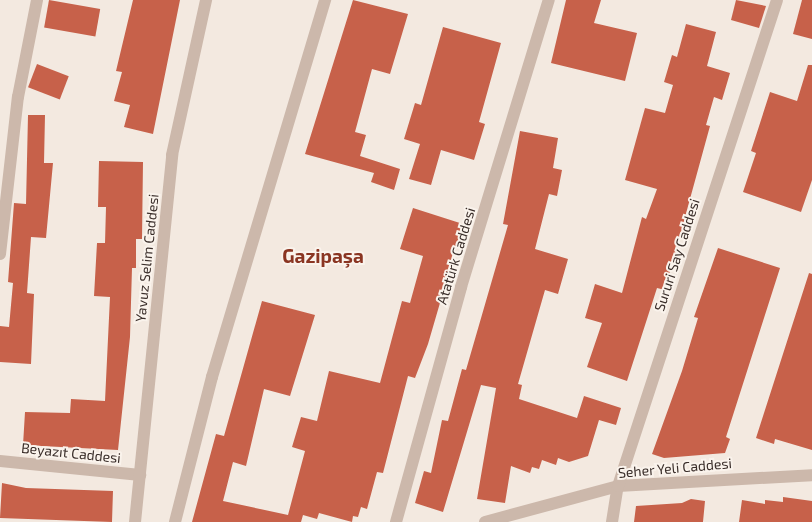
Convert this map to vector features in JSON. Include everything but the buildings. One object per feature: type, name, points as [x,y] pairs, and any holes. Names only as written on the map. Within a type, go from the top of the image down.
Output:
[{"type":"street","points":[[0,254],[18,97],[37,0]]},
{"type":"street","name":"Yavuz Selim Caddesi","points":[[134,522],[172,155],[182,95],[206,0]]},
{"type":"street","points":[[175,522],[212,377],[325,0]]},
{"type":"street","name":"Atatürk Caddesi","points":[[396,522],[461,287],[549,0]]},
{"type":"street","name":"Sururi Say Caddesi","points":[[612,522],[618,486],[777,0]]},
{"type":"street","name":"Beyazıt Caddesi","points":[[0,461],[140,475]]},
{"type":"street","name":"Seher Yeli Caddesi","points":[[485,522],[618,486],[812,475]]},
{"type":"district","name":"Gazipaşa","points":[[323,256]]}]
